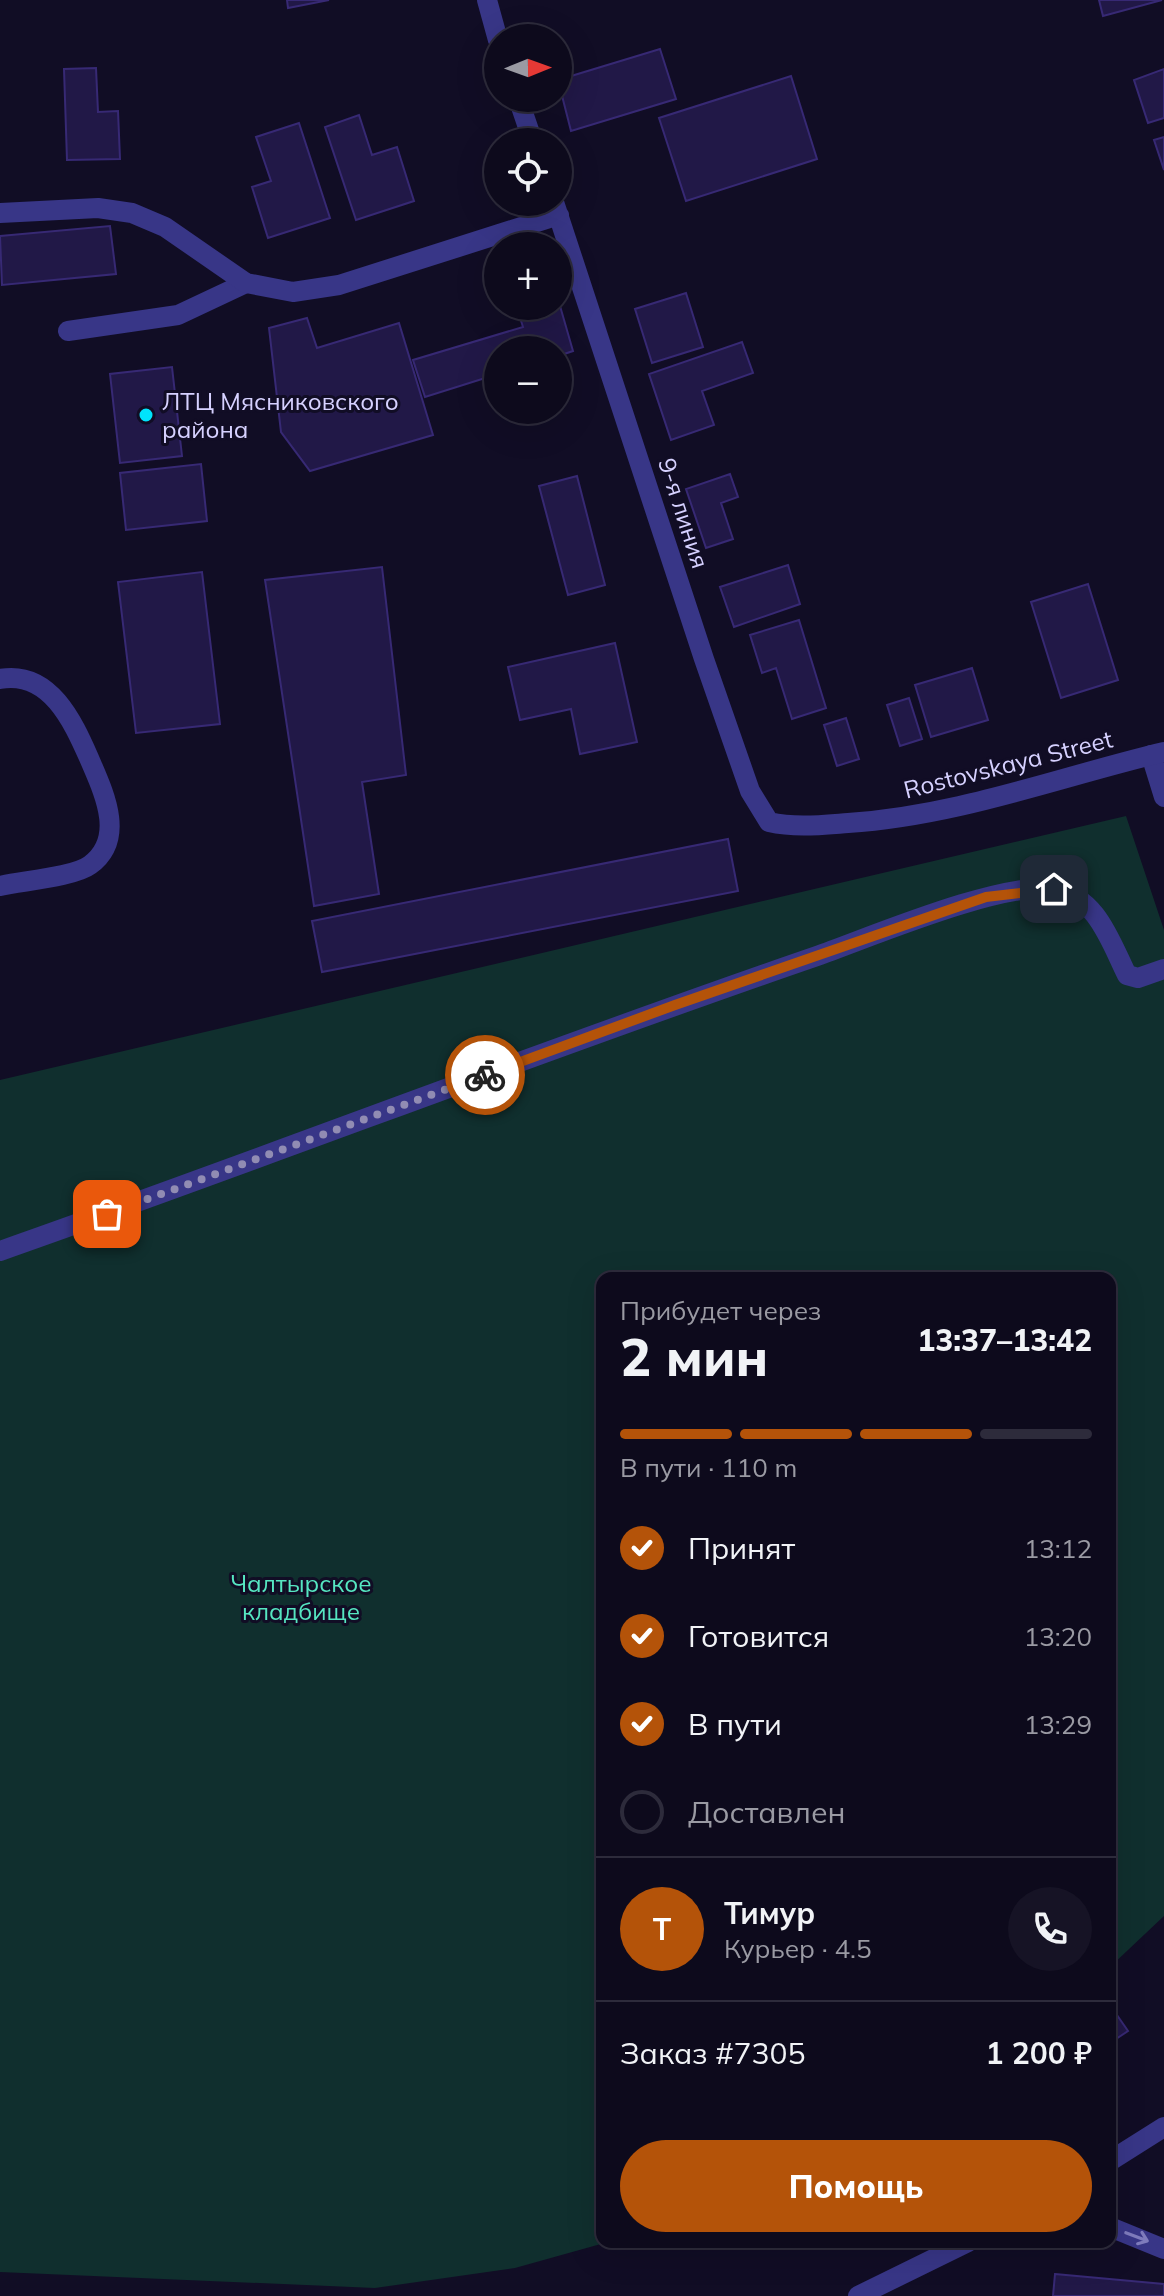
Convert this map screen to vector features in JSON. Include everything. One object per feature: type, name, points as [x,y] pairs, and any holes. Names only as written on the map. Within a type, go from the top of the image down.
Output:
[{"type":"street","points":[[487,0],[494,24]]},
{"type":"street","name":"9-я линия","points":[[0,213],[98,208],[132,213],[165,227],[246,283],[293,292],[339,285],[537,216]]},
{"type":"street","name":"9-я линия","points":[[559,216],[709,674],[750,791],[769,822]]},
{"type":"street","points":[[68,331],[178,315],[246,283]]},
{"type":"street","points":[[0,679],[8,678],[44,688],[69,713],[107,799],[111,827],[103,854],[87,868],[0,886]]},
{"type":"street","points":[[1158,753],[1164,797]]},
{"type":"street","name":"Rostovskaya Street","points":[[769,822],[814,826],[878,821],[969,805],[1158,753]]},
{"type":"street","points":[[0,1251],[675,1005],[986,897],[1054,889],[1082,900],[1098,916],[1127,975],[1138,978],[1164,969]]},
{"type":"street","points":[[1116,2157],[1164,2127]]},
{"type":"street","points":[[1116,2229],[1164,2249]]},
{"type":"street","points":[[858,2296],[956,2248]]},
{"type":"green space","name":"Чалтырское кладбище","points":[[1126,816],[1164,930],[1164,1916],[1116,1961],[1116,1272],[596,1272],[596,2245],[515,2268],[375,2288],[0,2272],[0,1080]]},
{"type":"building","points":[[287,0],[329,0],[288,8]]},
{"type":"building","points":[[1099,0],[1162,0],[1103,16]]},
{"type":"building","points":[[660,49],[676,99],[572,131],[566,112],[572,112],[572,76]]},
{"type":"building","points":[[96,68],[98,112],[118,111],[120,159],[67,160],[64,69]]},
{"type":"building","points":[[1164,69],[1164,118],[1148,123],[1134,80]]},
{"type":"building","points":[[791,76],[817,159],[686,201],[659,118]]},
{"type":"building","points":[[359,115],[372,155],[397,147],[414,201],[356,220],[325,127]]},
{"type":"building","points":[[299,123],[330,218],[268,238],[252,187],[271,181],[256,137]]},
{"type":"building","points":[[1164,137],[1164,170],[1154,140]]},
{"type":"building","points":[[110,226],[116,274],[2,285],[0,236]]},
{"type":"building","points":[[686,293],[703,347],[652,363],[635,309]]},
{"type":"building","points":[[307,318],[317,348],[399,323],[433,435],[310,471],[281,432],[269,328]]},
{"type":"building","points":[[521,320],[564,320],[569,336],[493,336],[523,327]]},
{"type":"building","points":[[484,339],[484,378],[425,397],[413,360]]},
{"type":"building","points":[[742,342],[753,373],[702,391],[714,425],[671,440],[649,374]]},
{"type":"building","name":"ЛТЦ Мясниковского района","points":[[172,367],[182,456],[120,463],[110,374]]},
{"type":"building","points":[[201,464],[207,521],[126,530],[120,473]]},
{"type":"building","points":[[730,474],[738,497],[721,503],[733,539],[706,548],[686,489]]},
{"type":"building","points":[[577,476],[605,585],[568,595],[539,486]]},
{"type":"building","points":[[788,565],[800,604],[734,627],[720,587]]},
{"type":"building","points":[[382,567],[406,775],[362,782],[379,894],[314,906],[265,580]]},
{"type":"building","points":[[202,572],[220,724],[136,733],[118,582]]},
{"type":"building","points":[[1088,584],[1118,680],[1061,698],[1031,602]]},
{"type":"building","points":[[799,620],[826,708],[792,719],[776,668],[762,673],[750,635]]},
{"type":"building","points":[[615,643],[637,742],[580,754],[571,709],[520,720],[508,667]]},
{"type":"building","points":[[972,668],[988,720],[931,737],[915,685]]},
{"type":"building","points":[[909,698],[922,739],[900,746],[887,705]]},
{"type":"building","points":[[846,718],[859,759],[837,766],[824,725]]},
{"type":"building","points":[[728,839],[738,891],[322,972],[312,921]]},
{"type":"building","points":[[1116,2014],[1128,2031],[1116,2039]]},
{"type":"building","points":[[1055,2274],[1164,2284],[1164,2296],[1053,2296]]},
{"type":"way so far","points":[[107,1214],[485,1075]]},
{"type":"place","name":"ЛТЦ Мясниковского района","points":[[146,415]]},
{"type":"route","points":[[485,1075],[986,897],[1054,889]]}]
